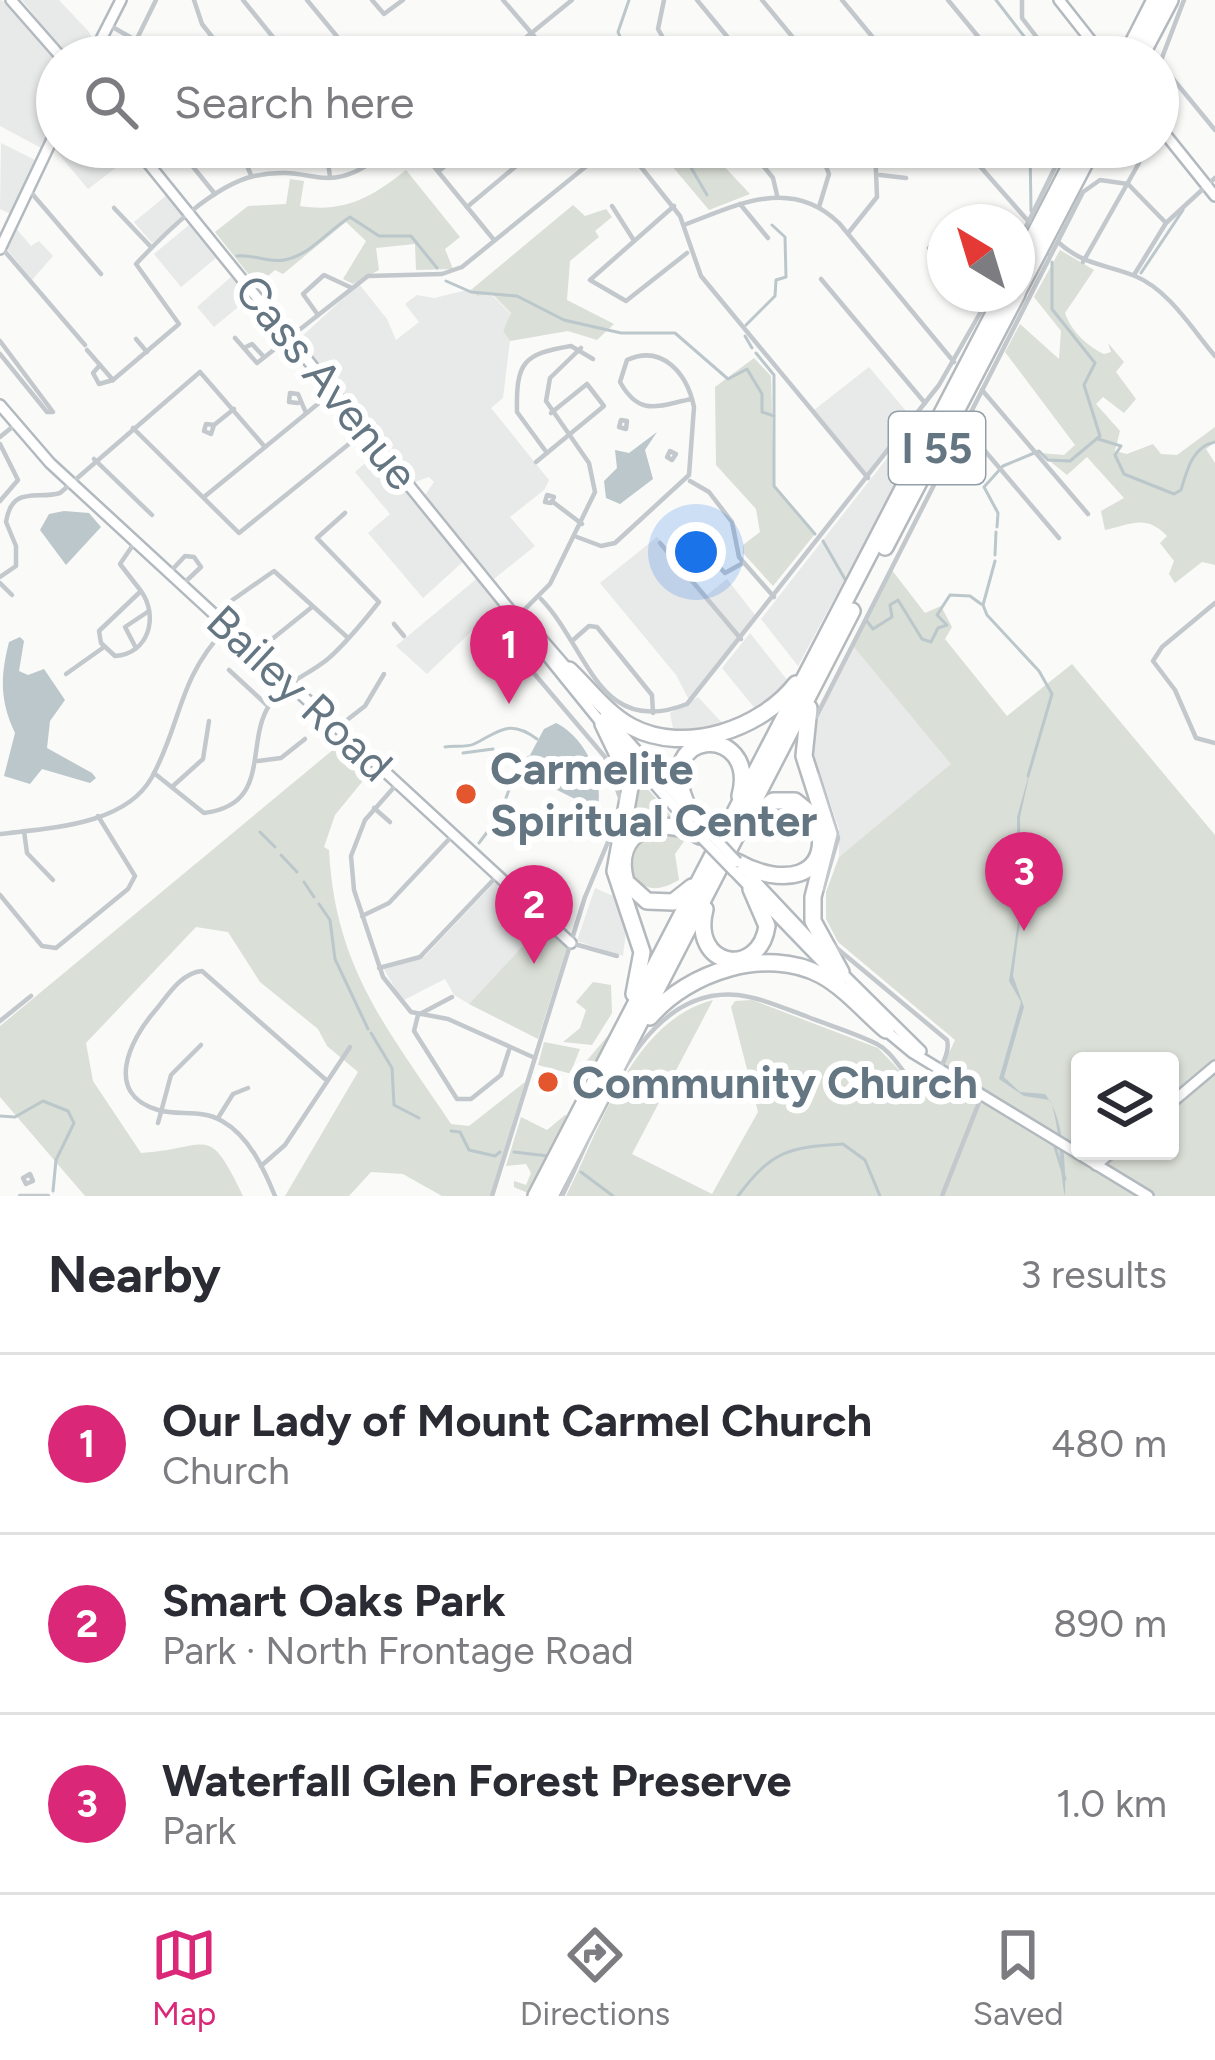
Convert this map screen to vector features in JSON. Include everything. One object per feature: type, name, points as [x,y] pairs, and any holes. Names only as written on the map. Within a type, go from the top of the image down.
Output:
[{"type":"highway","points":[[1137,36],[1155,0]]},
{"type":"highway","points":[[1151,36],[1170,0]]},
{"type":"highway","points":[[1035,234],[1069,168]]},
{"type":"highway","name":"I 55","points":[[1035,259],[1082,168]]},
{"type":"highway","name":"I 55","points":[[550,1196],[710,888],[995,312]]},
{"type":"highway","name":"I 55","points":[[536,1196],[1007,312]]},
{"type":"highway","points":[[569,670],[638,730],[666,737],[708,735],[754,720],[784,699],[837,630]]},
{"type":"highway","points":[[837,630],[803,736],[809,778],[829,828],[812,896],[813,921],[841,971]]},
{"type":"highway","points":[[602,724],[631,782],[615,871],[642,952],[639,981],[618,1038]]},
{"type":"highway","points":[[691,813],[679,790],[680,763],[694,748],[715,743],[734,753],[744,768],[734,819]]},
{"type":"highway","points":[[735,838],[765,804],[784,799],[812,812],[820,833],[815,859],[792,877],[764,878],[736,867]]},
{"type":"highway","points":[[704,833],[680,825],[649,827],[627,849],[624,877],[640,897],[666,903],[688,892],[708,866]]},
{"type":"highway","points":[[710,888],[702,939],[716,955],[736,960],[756,952],[767,934],[765,913],[751,889]]},
{"type":"highway","points":[[621,1059],[673,994],[706,976],[757,964],[820,974],[886,1030]]},
{"type":"main road","points":[[15,0],[43,36]]},
{"type":"main road","points":[[103,36],[121,0]]},
{"type":"main road","points":[[1059,0],[1087,36]]},
{"type":"main road","points":[[1179,148],[1210,181],[1215,196]]},
{"type":"main road","points":[[1,243],[38,168]]},
{"type":"main road","name":"Cass Avenue","points":[[152,168],[602,724],[736,867],[939,1066]]},
{"type":"main road","name":"Bailey Road","points":[[0,404],[69,480],[571,943]]},
{"type":"main road","name":"Cass Avenue","points":[[519,617],[704,833]]},
{"type":"main road","name":"Cass Avenue","points":[[736,867],[751,889],[886,1030],[1148,1196]]},
{"type":"main road","points":[[1179,1096],[1215,1066]]},
{"type":"main road","points":[[1096,1165],[1102,1160]]},
{"type":"street","points":[[138,36],[156,0]]},
{"type":"street","points":[[194,0],[211,36]]},
{"type":"street","points":[[243,0],[272,36]]},
{"type":"street","points":[[307,0],[337,36]]},
{"type":"street","points":[[372,0],[384,14],[404,0]]},
{"type":"street","points":[[503,0],[534,36]]},
{"type":"street","points":[[662,36],[658,29],[664,0]]},
{"type":"street","points":[[697,0],[727,36]]},
{"type":"street","points":[[762,0],[792,36]]},
{"type":"street","points":[[842,0],[872,36]]},
{"type":"street","points":[[948,0],[978,36]]},
{"type":"street","points":[[1022,0],[1022,18],[1036,36]]},
{"type":"street","points":[[1170,36],[1184,0]]},
{"type":"street","points":[[528,36],[569,1]]},
{"type":"street","points":[[109,25],[131,36]]},
{"type":"street","points":[[1179,86],[1215,130]]},
{"type":"street","points":[[194,168],[216,194]]},
{"type":"street","points":[[248,168],[252,177]]},
{"type":"street","points":[[329,168],[330,180]]},
{"type":"street","points":[[100,365],[93,373],[99,385],[121,374],[179,324],[136,268],[216,194],[252,177],[330,180],[365,168]]},
{"type":"street","points":[[435,168],[495,241]]},
{"type":"street","points":[[438,172],[443,168]]},
{"type":"street","points":[[467,207],[514,168]]},
{"type":"street","points":[[235,338],[256,363],[372,275],[452,272],[584,168]]},
{"type":"street","points":[[642,168],[684,224],[689,252],[701,276],[868,478]]},
{"type":"street","points":[[765,168],[777,195]]},
{"type":"street","points":[[820,207],[828,168]]},
{"type":"street","points":[[848,233],[873,208],[879,168]]},
{"type":"street","points":[[982,168],[1013,204]]},
{"type":"street","points":[[1035,210],[1055,168]]},
{"type":"street","points":[[1083,262],[1134,168]]},
{"type":"street","points":[[880,175],[906,178]]},
{"type":"street","points":[[562,1196],[645,1037],[692,1002],[739,995],[797,1013],[880,1046],[919,1087],[929,1084],[948,1052],[947,1040],[844,956],[824,929],[821,893],[836,848],[837,826],[818,776],[812,738],[818,709],[1088,187],[1108,178],[1124,182],[1166,223]]},
{"type":"street","points":[[1134,275],[1166,223],[1210,181]]},
{"type":"street","points":[[28,189],[101,274]]},
{"type":"street","points":[[684,224],[777,195],[820,207],[848,233],[954,363]]},
{"type":"street","points":[[740,204],[768,238]]},
{"type":"street","points":[[612,206],[634,239]]},
{"type":"street","points":[[674,206],[590,278],[595,286],[626,302],[689,252]]},
{"type":"street","points":[[114,208],[153,249]]},
{"type":"street","points":[[1058,242],[1083,262],[1134,275],[1165,296],[1215,356]]},
{"type":"street","points":[[1,243],[112,380]]},
{"type":"street","points":[[391,272],[391,284]]},
{"type":"street","points":[[318,315],[303,294],[328,273],[352,288]]},
{"type":"street","points":[[821,279],[926,403]]},
{"type":"street","points":[[540,599],[610,697],[653,713],[694,698],[926,403],[982,312]]},
{"type":"street","points":[[136,339],[147,352]]},
{"type":"street","points":[[0,341],[17,368],[47,412],[53,412],[17,368],[0,354]]},
{"type":"street","points":[[493,1196],[621,794],[605,757],[506,642],[506,628],[540,599],[577,536],[594,478],[546,401],[550,378],[581,349]]},
{"type":"street","points":[[547,453],[518,415],[520,370],[535,353],[581,349],[593,359]]},
{"type":"street","points":[[577,536],[601,546],[615,543],[688,479],[693,460],[692,399],[669,361],[639,355],[627,360],[619,374],[637,405],[654,409],[692,399]]},
{"type":"street","points":[[12,595],[0,580],[16,561],[3,528],[9,509],[21,496],[55,496],[200,371],[265,447]]},
{"type":"street","points":[[536,462],[604,406],[586,384],[551,413]]},
{"type":"street","points":[[202,499],[334,390]]},
{"type":"street","points":[[982,390],[1088,514]]},
{"type":"street","points":[[298,403],[306,413]]},
{"type":"street","points":[[627,422],[637,405]]},
{"type":"street","points":[[214,425],[234,409]]},
{"type":"street","points":[[0,501],[18,480],[0,441],[16,424]]},
{"type":"street","points":[[966,427],[1059,538]]},
{"type":"street","points":[[133,428],[239,532],[366,430]]},
{"type":"street","points":[[676,456],[693,460]]},
{"type":"street","points":[[94,459],[152,514]]},
{"type":"street","points":[[688,479],[709,492],[734,524],[742,563],[774,597]]},
{"type":"street","points":[[553,502],[582,524]]},
{"type":"street","points":[[204,813],[222,808],[247,788],[258,760],[268,706],[288,682],[313,671],[364,620],[377,596],[317,538],[345,513]]},
{"type":"street","points":[[669,554],[691,537],[725,573],[742,563]]},
{"type":"street","points":[[136,542],[120,564],[141,591],[150,611],[149,632],[136,648],[118,656],[104,647],[98,634],[102,623],[141,591]]},
{"type":"street","points":[[660,543],[741,639]]},
{"type":"street","points":[[170,572],[185,556],[194,557],[201,567],[182,584]]},
{"type":"street","points":[[214,613],[274,571],[347,637]]},
{"type":"street","points":[[1215,603],[1153,658],[1196,738],[1215,743]]},
{"type":"street","points":[[256,652],[313,606]]},
{"type":"street","points":[[136,648],[124,627],[150,611]]},
{"type":"street","points":[[394,624],[404,636]]},
{"type":"street","points":[[572,641],[594,625],[652,695],[653,713]]},
{"type":"street","points":[[0,834],[98,816],[130,798],[154,772],[195,663],[228,626]]},
{"type":"street","points":[[66,674],[104,647]]},
{"type":"street","points":[[229,670],[268,706]]},
{"type":"street","points":[[338,728],[365,706],[384,674]]},
{"type":"street","points":[[173,786],[203,759],[208,721]]},
{"type":"street","points":[[258,760],[281,758],[305,739]]},
{"type":"street","points":[[154,772],[204,813]]},
{"type":"street","points":[[398,783],[374,808],[357,835],[351,856],[362,916],[379,968],[400,1002],[418,1015],[448,1019],[535,1058]]},
{"type":"street","points":[[374,808],[390,822]]},
{"type":"street","points":[[202,827],[204,813]]},
{"type":"street","points":[[0,896],[48,950],[128,889],[135,876],[98,816]]},
{"type":"street","points":[[24,831],[27,853],[53,880]]},
{"type":"street","points":[[362,916],[389,903],[453,834]]},
{"type":"street","points":[[379,968],[420,957],[496,876]]},
{"type":"street","name":"Bailey Road","points":[[571,943],[616,956]]},
{"type":"street","points":[[275,1196],[244,1140],[218,1118],[158,1110],[134,1093],[122,1060],[132,1038],[181,980],[202,971],[326,1079]]},
{"type":"street","points":[[2,1020],[31,996]]},
{"type":"street","points":[[418,1015],[452,997]]},
{"type":"street","points":[[0,1007],[2,1020]]},
{"type":"street","points":[[418,1015],[415,1036],[460,1100],[471,1100],[498,1078],[510,1049]]},
{"type":"street","points":[[158,1123],[171,1075],[201,1045]]},
{"type":"street","points":[[261,1166],[285,1145],[350,1047]]},
{"type":"street","points":[[218,1118],[233,1094],[248,1088]]},
{"type":"street","points":[[942,1196],[982,1095]]},
{"type":"street","points":[[28,1184],[30,1193]]},
{"type":"street","points":[[20,1196],[48,1196]]},
{"type":"shaded area","points":[[0,0],[10,3],[38,36],[36,145],[0,126]]},
{"type":"shaded area","points":[[22,0],[59,0],[91,36],[50,36]]},
{"type":"shaded area","points":[[1,143],[36,163],[11,214],[0,209]]},
{"type":"shaded area","points":[[70,168],[116,168],[88,189]]},
{"type":"shaded area","points":[[674,168],[726,168],[750,194],[709,210]]},
{"type":"shaded area","points":[[406,170],[460,237],[445,249],[453,269],[416,270],[415,244],[376,248],[379,270],[353,284],[343,279],[366,241],[346,222],[283,274],[275,270],[257,285],[215,232],[248,206],[286,204],[290,179],[304,181],[300,206],[331,207],[369,195]]},
{"type":"shaded area","points":[[167,195],[185,218],[152,243],[134,222]]},
{"type":"shaded area","points":[[573,205],[585,216],[606,209],[612,217],[595,231],[599,237],[570,261],[567,300],[614,324],[597,340],[568,331],[510,341],[503,331],[511,313],[491,293],[477,296],[472,289]]},
{"type":"shaded area","points":[[189,225],[216,258],[181,287],[154,254]]},
{"type":"shaded area","points":[[14,226],[31,246],[39,241],[53,256],[32,280],[7,249]]},
{"type":"shaded area","points":[[1060,250],[1094,270],[1065,313],[1080,337],[1104,354],[1111,352],[1108,343],[1124,362],[1116,372],[1136,399],[1124,413],[1103,397],[1096,404],[1120,431],[1115,451],[1127,454],[1153,444],[1161,454],[1177,455],[1215,427],[1215,442],[1206,449],[1215,463],[1215,565],[1202,562],[1175,583],[1169,574],[1174,561],[1160,543],[1167,536],[1159,529],[1138,522],[1105,530],[1101,511],[1124,498],[1087,457],[1067,475],[1040,453],[1064,455],[1075,445],[1005,352],[1020,324],[1059,359],[1061,331],[1035,295]]},
{"type":"shaded area","points":[[231,277],[249,298],[214,327],[197,307]]},
{"type":"shaded area","points":[[359,284],[387,319],[396,340],[419,322],[405,304],[417,295],[434,298],[472,289],[477,295],[490,293],[511,314],[503,331],[510,341],[503,398],[491,408],[549,480],[544,490],[510,517],[535,546],[494,579],[425,495],[434,482],[429,477],[415,482],[299,339]]},
{"type":"shaded area","points":[[754,358],[771,376],[774,486],[815,534],[773,586],[743,553],[743,545],[760,532],[756,509],[716,465],[715,387]]},
{"type":"shaded area","points":[[869,367],[911,417],[867,474],[814,410]]},
{"type":"shaded area","points":[[917,420],[928,424],[798,666],[761,619]]},
{"type":"shaded area","points":[[657,432],[645,450],[653,479],[620,504],[606,498],[604,481],[617,468],[615,450],[629,453]]},
{"type":"shaded area","points":[[378,452],[466,559],[423,598],[368,533],[390,514],[355,472]]},
{"type":"shaded area","points":[[89,513],[101,527],[66,565],[40,530],[49,514]]},
{"type":"shaded area","points":[[657,537],[707,595],[727,579],[755,615],[689,700],[676,675],[600,583]]},
{"type":"shaded area","points":[[891,569],[925,613],[941,606],[952,627],[945,639],[1007,716],[1072,664],[1215,835],[1215,1196],[566,1196],[640,1053],[685,1012],[713,1000],[632,1154],[712,1194],[758,1112],[731,1007],[735,1001],[752,1000],[878,1048],[922,1094],[934,1085],[955,1040],[838,942],[826,919],[826,892],[839,857],[951,764],[853,646]]},
{"type":"shaded area","points":[[480,576],[501,603],[427,674],[396,646]]},
{"type":"shaded area","points":[[750,633],[788,681],[757,711],[722,668]]},
{"type":"shaded area","points":[[20,637],[24,641],[19,671],[28,675],[44,669],[65,700],[50,721],[47,748],[92,773],[96,778],[90,783],[42,769],[30,784],[4,776],[15,733],[4,700],[4,667],[9,642]]},
{"type":"shaded area","points":[[853,646],[952,764],[839,857],[839,829],[814,758],[813,737],[821,707]]},
{"type":"shaded area","points":[[698,697],[725,726],[674,734],[670,713]]},
{"type":"shaded area","points":[[556,723],[578,740],[593,766],[599,795],[593,822],[577,800],[543,783],[543,771],[558,764],[541,768],[529,757],[544,729]]},
{"type":"shaded area","points":[[346,739],[375,766],[335,815],[324,847],[329,850],[342,930],[369,996],[451,1124],[469,1126],[525,1082],[490,1196],[442,1196],[403,1174],[371,1172],[349,1196],[285,1196],[358,1072],[327,1046],[318,1029],[260,982],[228,932],[196,927],[86,1043],[93,1081],[141,1153],[194,1145],[213,1148],[243,1196],[85,1196],[0,1097],[0,1026]]},
{"type":"shaded area","points":[[1031,767],[1020,817],[1021,913],[1013,976],[1024,1007],[1004,1077],[1020,1092],[1045,1094],[1049,1100],[1024,1096],[999,1079],[1021,1002],[1009,981],[1019,915],[1017,817]]},
{"type":"shaded area","points":[[638,778],[673,818],[654,818],[630,831]]},
{"type":"shaded area","points":[[664,831],[687,837],[675,854],[679,880],[649,887],[632,876],[632,859],[643,841]]},
{"type":"shaded area","points":[[496,881],[544,923],[469,1004],[454,995],[445,979],[402,1001],[384,969],[425,956]]},
{"type":"shaded area","points":[[595,888],[613,896],[627,921],[623,956],[577,941]]},
{"type":"shaded area","points":[[544,923],[568,944],[538,1039],[469,1004]]},
{"type":"shaded area","points":[[593,982],[611,985],[612,1013],[592,1045],[563,1042],[580,1028],[586,1010],[576,1002]]},
{"type":"shaded area","points":[[611,1032],[587,1078],[538,1065],[544,1042],[580,1049],[572,1069],[578,1071]]},
{"type":"shaded area","points":[[1051,1103],[1062,1142],[1065,1196],[1056,1123]]},
{"type":"shaded area","points":[[565,1115],[570,1117],[530,1194],[514,1187],[514,1181],[526,1185],[531,1173],[526,1164],[506,1166],[521,1117],[547,1130]]},
{"type":"waterway","points":[[620,36],[629,0]]},
{"type":"waterway","points":[[996,0],[1024,36]]},
{"type":"waterway","points":[[691,168],[707,195]]},
{"type":"waterway","points":[[1030,168],[1031,204]]},
{"type":"waterway","points":[[1141,273],[1183,210]]},
{"type":"waterway","points":[[237,256],[278,261],[294,257],[350,217],[379,236],[411,236],[437,268]]},
{"type":"waterway","points":[[746,325],[775,296],[776,280],[786,277],[785,237],[772,225]]},
{"type":"waterway","points":[[997,527],[998,513],[984,487],[1003,466],[1039,451],[1048,460],[1070,461],[1100,436],[1084,385],[1095,363],[1052,309],[1052,262]]},
{"type":"waterway","points":[[446,281],[471,292],[517,296],[564,320],[621,333],[675,333],[728,379],[747,369],[762,394],[762,412],[774,416]]},
{"type":"waterway","points":[[745,336],[752,348]]},
{"type":"waterway","points":[[756,353],[774,375],[774,486],[815,534]]},
{"type":"waterway","points":[[1098,439],[1121,446],[1115,455],[1124,474],[1174,494],[1181,490],[1196,454],[1215,442]]},
{"type":"waterway","points":[[995,555],[996,532]]},
{"type":"waterway","points":[[823,541],[846,581]]},
{"type":"waterway","points":[[995,561],[983,605],[987,615],[1039,671],[1052,694],[1028,776]]},
{"type":"waterway","points":[[866,620],[873,629],[892,617],[890,605],[898,600],[922,639],[931,642],[938,628],[947,625],[937,615],[950,595],[970,596],[981,604]]},
{"type":"waterway","points":[[445,747],[471,745],[511,728],[537,739]]},
{"type":"waterway","points":[[463,753],[493,749]]},
{"type":"waterway","points":[[479,843],[500,815],[517,767],[529,757]]},
{"type":"waterway","points":[[260,832],[275,847]]},
{"type":"waterway","points":[[281,855],[297,872]]},
{"type":"waterway","points":[[304,882],[314,897]]},
{"type":"waterway","points":[[319,904],[330,920],[335,959],[368,1029]]},
{"type":"waterway","points":[[371,1033],[392,1068],[394,1105],[419,1118]]},
{"type":"waterway","points":[[0,1116],[15,1117],[43,1101],[68,1111],[74,1123],[56,1160],[53,1191]]},
{"type":"waterway","points":[[451,1131],[460,1132],[469,1150],[495,1156],[500,1152]]},
{"type":"waterway","points":[[738,1196],[760,1170],[782,1155],[843,1144],[865,1160],[880,1196]]},
{"type":"waterway","points":[[1055,1147],[1065,1179]]},
{"type":"waterway","points":[[514,1152],[548,1156]]},
{"type":"waterway","points":[[581,1172],[613,1196]]},
{"type":"place","name":"Our Lady of Mount Carmel Church","points":[[509,704]]},
{"type":"place","name":"Carmelite Spiritual Center","points":[[466,794]]},
{"type":"place","name":"Waterfall Glen Forest Preserve","points":[[1024,931]]},
{"type":"place","name":"Smart Oaks Park","points":[[534,964]]},
{"type":"place","name":"Community Church","points":[[548,1082]]}]
